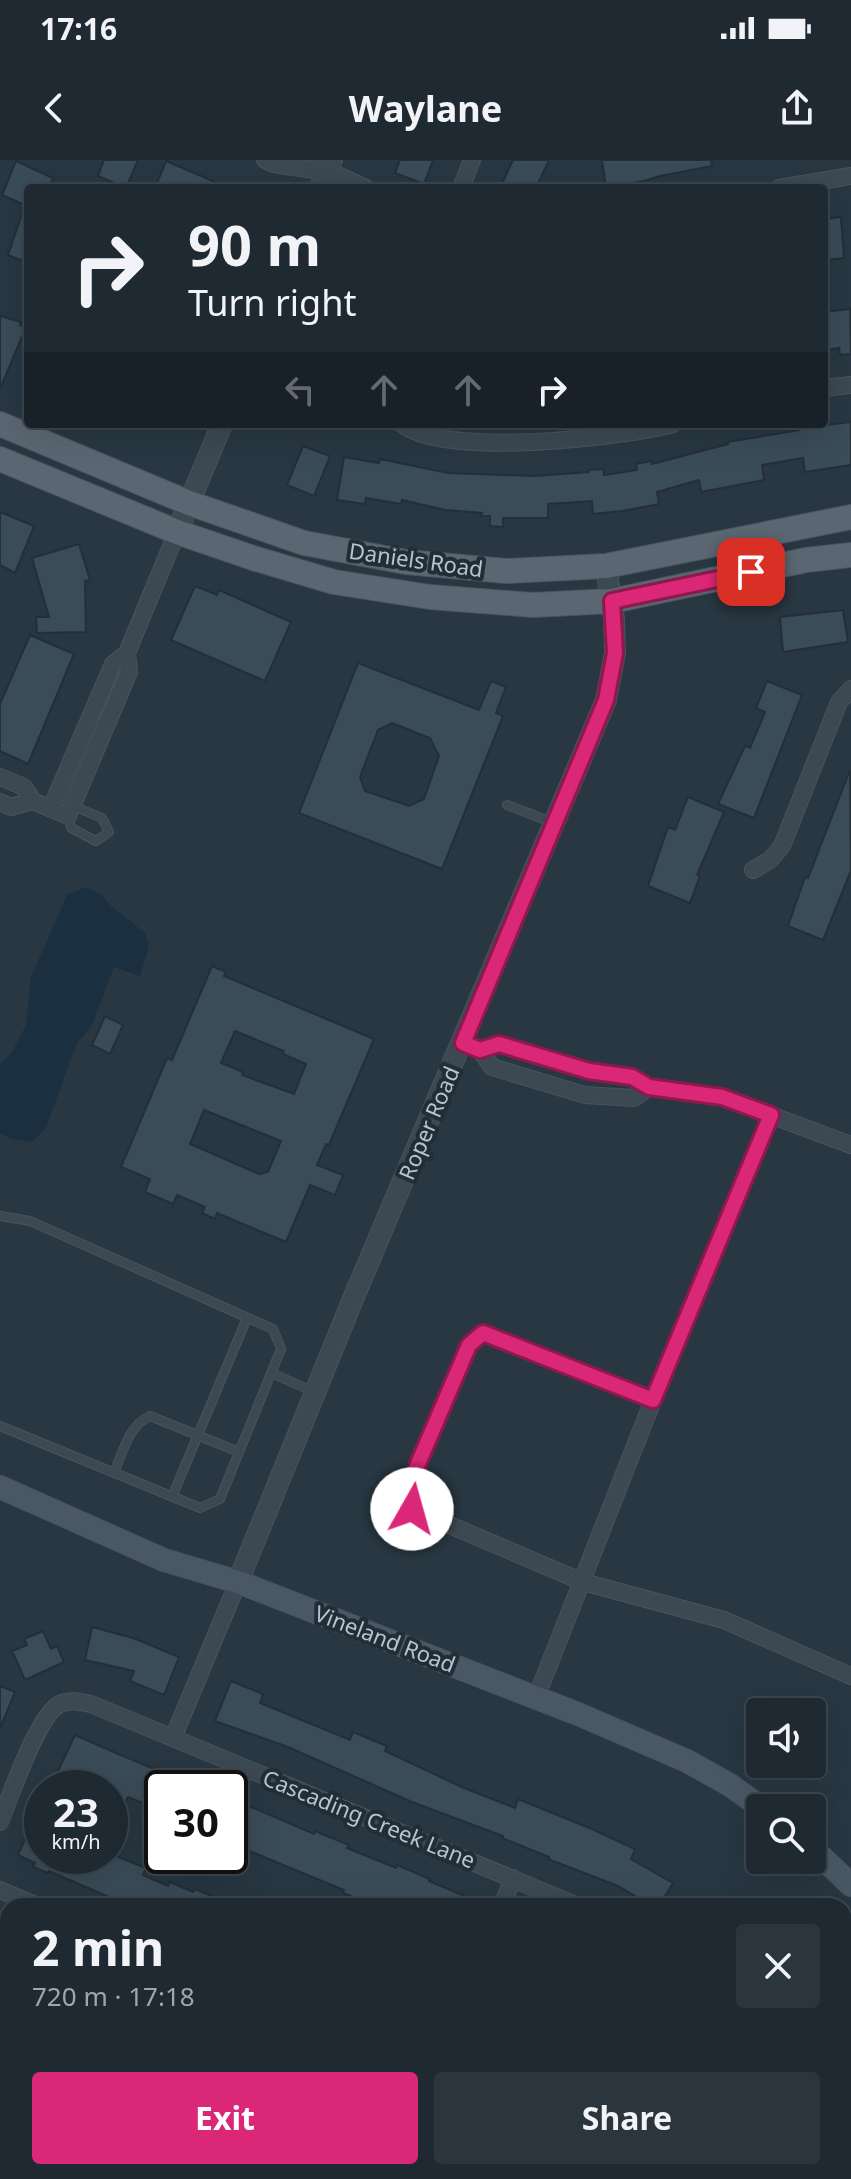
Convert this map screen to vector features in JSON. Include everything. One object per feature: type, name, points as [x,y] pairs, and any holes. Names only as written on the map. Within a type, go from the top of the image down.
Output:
[{"type":"main road","name":"Daniels Road","points":[[0,424],[189,503],[304,543],[406,562],[506,571],[606,566],[851,517]]},
{"type":"main road","name":"Daniels Road","points":[[0,459],[177,532],[253,558],[348,584],[430,597],[533,605],[612,601],[806,560],[851,555]]},
{"type":"main road","name":"Vineland Road","points":[[0,1487],[164,1560],[238,1582],[536,1698],[687,1761],[746,1796]]},
{"type":"main road","points":[[826,1861],[851,1885]]},
{"type":"street","points":[[463,184],[472,160]]},
{"type":"street","points":[[272,161],[322,170],[356,184]]},
{"type":"street","points":[[803,184],[851,176]]},
{"type":"street","points":[[828,388],[851,385]]},
{"type":"street","points":[[0,777],[24,787],[33,801],[70,811],[129,672],[127,653],[220,428]]},
{"type":"street","points":[[407,428],[469,443],[579,440],[650,428]]},
{"type":"street","name":"Roper Road","points":[[238,1582],[316,1392],[472,1046],[555,823],[606,700],[615,653],[606,566]]},
{"type":"street","points":[[51,808],[113,664],[127,653]]},
{"type":"street","points":[[753,870],[770,860],[782,846],[839,702],[851,689]]},
{"type":"street","points":[[0,802],[11,807],[33,801]]},
{"type":"street","points":[[472,1046],[499,1044],[589,1071],[632,1077],[649,1087],[722,1097],[851,1145]]},
{"type":"street","points":[[472,1046],[492,1067],[585,1095],[634,1098],[649,1087]]},
{"type":"street","points":[[585,1095],[589,1071]]},
{"type":"street","points":[[536,1698],[653,1400],[771,1115]]},
{"type":"street","points":[[653,1400],[483,1333],[469,1345],[418,1464],[411,1485],[412,1509],[583,1582],[724,1620],[851,1676]]},
{"type":"street","points":[[173,1738],[238,1582]]},
{"type":"street","name":"Cascading Creek Lane","points":[[0,1822],[44,1718],[58,1704],[74,1700],[91,1704],[559,1898]]},
{"type":"street","points":[[505,1898],[513,1878]]},
{"type":"street","points":[[0,1890],[19,1898]]},
{"type":"lane","points":[[507,805],[555,823]]},
{"type":"lane","points":[[70,811],[102,818],[109,832],[96,841],[71,828],[70,811]]},
{"type":"lane","points":[[0,1216],[30,1221],[273,1329],[281,1349],[220,1499],[200,1508],[0,1426]]},
{"type":"lane","points":[[172,1497],[247,1318]]},
{"type":"lane","points":[[271,1373],[316,1392]]},
{"type":"lane","points":[[114,1473],[132,1430],[139,1421],[150,1416],[239,1452]]},
{"type":"water","points":[[86,887],[103,896],[145,933],[149,946],[140,976],[114,967],[92,1025],[76,1045],[46,1128],[32,1142],[12,1139],[0,1133],[0,1065],[12,1052],[26,1025],[31,977],[67,895]]},
{"type":"building","points":[[104,160],[138,160],[128,184],[117,184],[98,176]]},
{"type":"building","points":[[400,160],[433,160],[424,184],[395,173]]},
{"type":"building","points":[[513,160],[549,160],[538,184],[502,184]]},
{"type":"building","points":[[602,160],[711,160],[712,166],[644,181],[606,184]]},
{"type":"building","points":[[16,161],[53,178],[51,184],[24,184],[24,205],[2,195]]},
{"type":"building","points":[[166,161],[219,184],[157,184]]},
{"type":"building","points":[[24,208],[24,261],[8,255]]},
{"type":"building","points":[[841,217],[844,258],[828,260],[828,219]]},
{"type":"building","points":[[850,309],[851,354],[840,355],[839,348],[828,350],[828,312]]},
{"type":"building","points":[[0,316],[21,322],[24,332],[0,389]]},
{"type":"building","points":[[851,422],[851,465],[805,472],[803,458],[762,465],[764,480],[701,492],[699,480],[657,492],[659,504],[622,511],[593,514],[592,501],[548,504],[548,518],[503,518],[503,527],[490,526],[490,516],[481,516],[482,513],[445,510],[402,500],[401,504],[366,498],[365,504],[337,500],[344,457],[379,463],[380,459],[448,473],[534,476],[604,469],[604,475],[637,470],[636,464],[652,461],[652,464],[727,442],[800,428],[828,428],[828,425]]},
{"type":"building","points":[[303,446],[330,456],[314,496],[287,485]]},
{"type":"building","points":[[0,512],[34,526],[15,573],[0,565]]},
{"type":"building","points":[[79,544],[90,580],[85,581],[86,632],[37,633],[36,617],[49,617],[32,558]]},
{"type":"building","points":[[195,586],[217,595],[219,590],[291,622],[265,681],[171,640]]},
{"type":"building","points":[[843,610],[848,642],[783,652],[780,617]]},
{"type":"building","points":[[30,635],[74,654],[28,764],[0,751],[0,704]]},
{"type":"building","points":[[358,663],[479,710],[491,681],[506,687],[496,713],[503,716],[442,869],[299,813]],"holes":[[[392,723],[430,738],[439,756],[424,799],[409,806],[365,791],[360,777],[378,730]]]},
{"type":"building","points":[[767,681],[802,695],[754,818],[718,804],[745,746],[750,748],[765,712],[756,708]]},
{"type":"building","points":[[850,770],[851,870],[823,940],[788,926]]},
{"type":"building","points":[[688,797],[724,812],[697,875],[700,876],[690,903],[648,886],[668,827],[675,830]]},
{"type":"building","points":[[212,966],[226,972],[224,976],[374,1039],[329,1145],[326,1144],[317,1165],[343,1175],[335,1195],[310,1185],[286,1242],[217,1213],[215,1219],[202,1213],[205,1207],[177,1195],[173,1204],[145,1192],[150,1179],[121,1167],[167,1058],[172,1060]],"holes":[[[235,1031],[284,1051],[283,1054],[306,1064],[294,1094],[242,1075],[243,1072],[221,1063]],[[204,1110],[281,1141],[268,1172],[259,1174],[190,1144]]]},
{"type":"building","points":[[105,1016],[123,1025],[110,1054],[92,1045]]},
{"type":"building","points":[[92,1627],[133,1638],[179,1657],[164,1695],[130,1681],[134,1671],[85,1660]]},
{"type":"building","points":[[43,1631],[51,1649],[57,1646],[64,1662],[25,1680],[12,1651],[27,1645],[24,1639]]},
{"type":"building","points":[[231,1681],[263,1694],[260,1703],[350,1740],[353,1732],[387,1746],[385,1751],[464,1788],[515,1808],[518,1799],[592,1829],[635,1849],[631,1859],[673,1883],[664,1898],[638,1898],[618,1886],[548,1859],[503,1836],[412,1802],[288,1747],[215,1721]]},
{"type":"building","points":[[0,1686],[15,1692],[0,1728]]},
{"type":"building","points":[[75,1735],[157,1770],[144,1770],[144,1804],[128,1797],[128,1770],[58,1770]]},
{"type":"building","points":[[248,1806],[314,1834],[315,1831],[349,1845],[347,1848],[396,1868],[397,1865],[469,1898],[355,1898],[343,1893],[344,1890],[248,1850]]},
{"type":"building","points":[[24,1841],[24,1858],[18,1855]]},
{"type":"building","points":[[128,1861],[144,1867],[143,1875],[168,1886],[170,1882],[217,1898],[111,1898],[56,1874],[128,1874]]},
{"type":"route","points":[[412,1509],[411,1485],[418,1464],[469,1345],[483,1333],[653,1400],[771,1115],[722,1097],[649,1087],[632,1077],[589,1071],[499,1044],[480,1050],[463,1043],[606,700],[615,653],[612,601],[751,572]]}]
